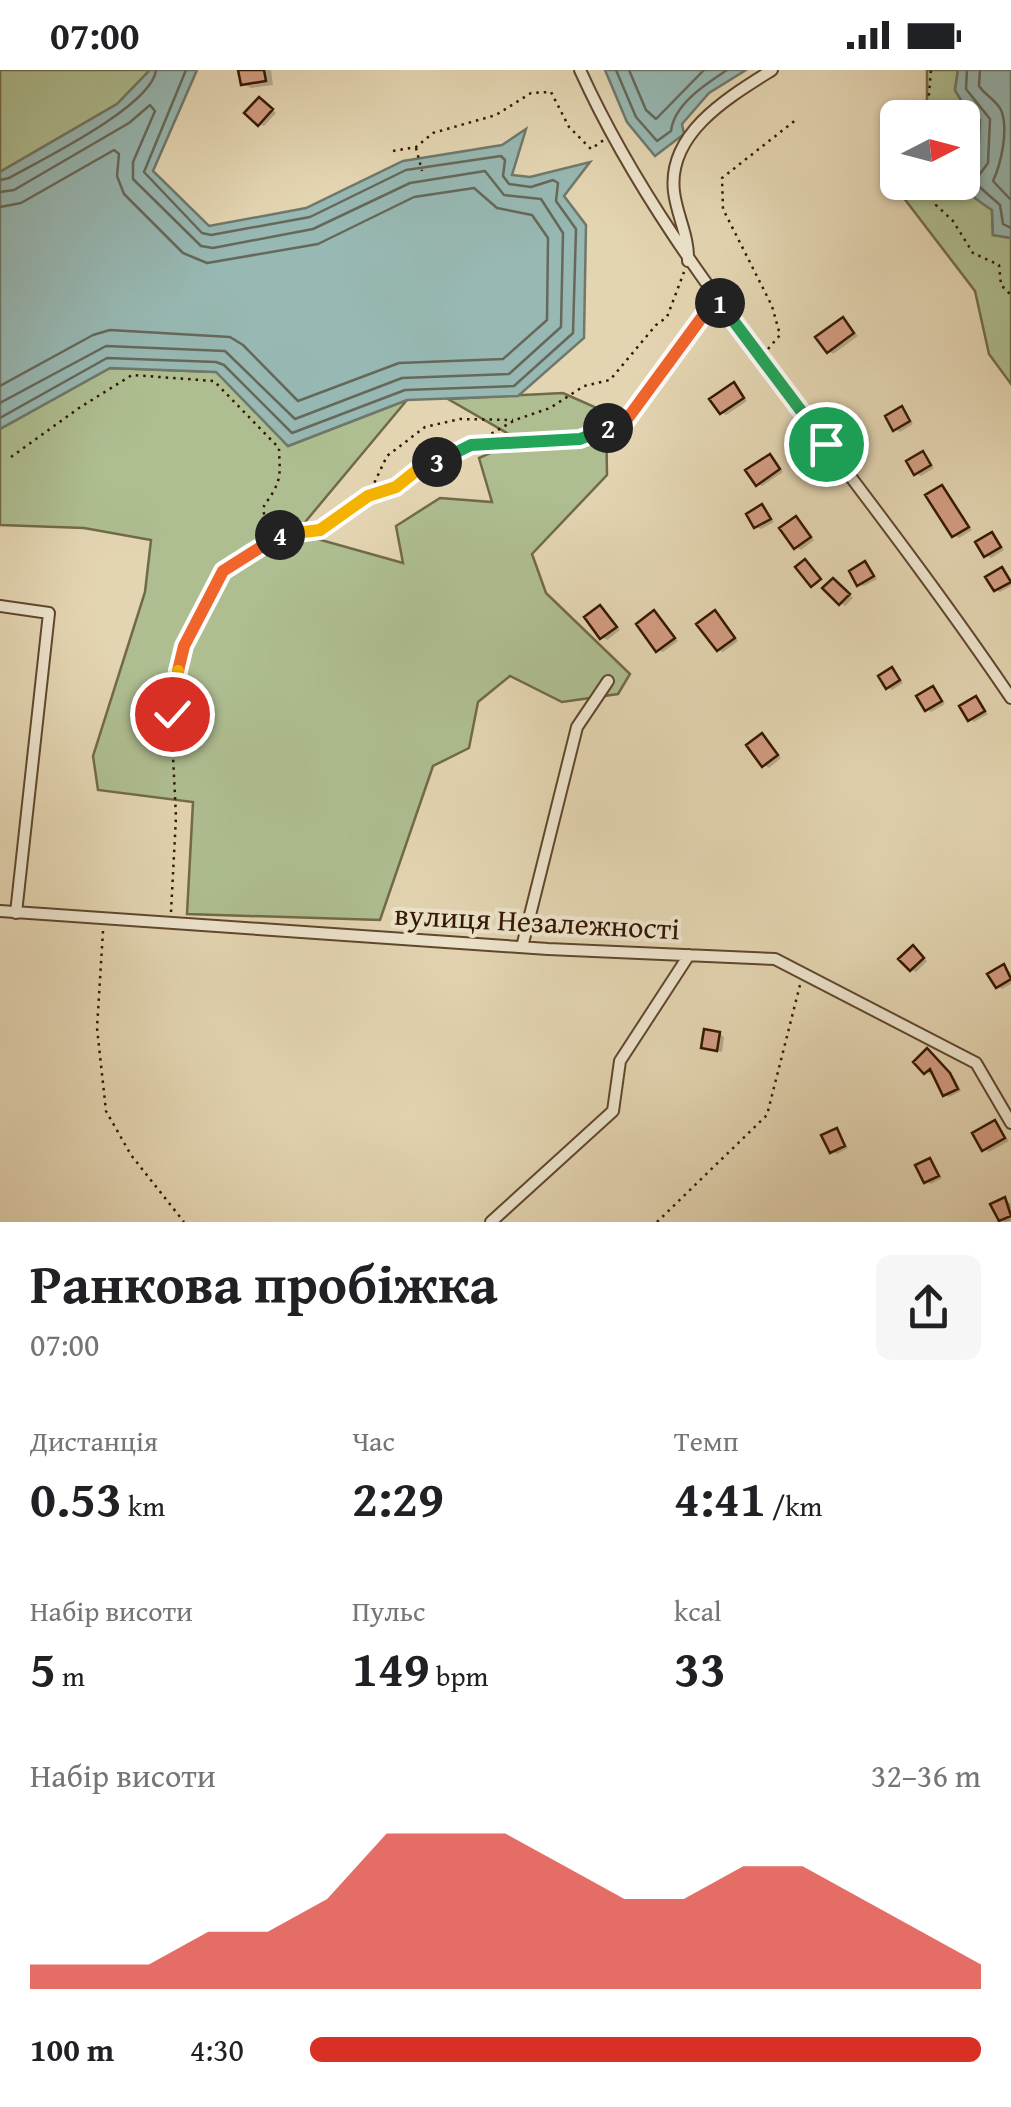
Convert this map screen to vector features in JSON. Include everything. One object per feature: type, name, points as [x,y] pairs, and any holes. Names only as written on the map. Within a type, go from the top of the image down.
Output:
[{"type":"street","points":[[580,70],[610,135],[688,262],[957,617],[1011,698]]},
{"type":"street","points":[[688,262],[689,241],[674,190],[678,162],[690,133],[734,94],[772,70]]},
{"type":"street","points":[[0,606],[50,612],[16,913]]},
{"type":"street","points":[[522,947],[577,728],[608,680]]},
{"type":"street","name":"вулиця Незалежності","points":[[0,911],[522,947],[776,959],[976,1063],[1011,1123]]},
{"type":"street","points":[[491,1222],[614,1111],[620,1061],[688,955]]},
{"type":"path","points":[[929,100],[932,70]]},
{"type":"path","points":[[394,152],[416,147],[432,133],[496,115],[531,93],[551,92],[569,127],[590,149],[610,135]]},
{"type":"path","points":[[761,358],[780,335],[772,306],[723,209],[722,178],[797,119]]},
{"type":"path","points":[[416,147],[422,171]]},
{"type":"path","points":[[936,200],[973,253],[999,265],[1001,285],[1011,295]]},
{"type":"path","points":[[170,924],[176,817],[172,714],[184,646],[223,571],[280,534],[320,530],[368,496],[396,487],[416,471],[515,420],[550,408],[584,386],[610,380],[656,325],[668,317],[688,262]]},
{"type":"path","points":[[471,445],[580,439],[625,422],[716,298]]},
{"type":"path","points":[[11,457],[132,375],[214,381],[279,448],[278,481],[263,504],[264,518],[280,534]]},
{"type":"path","points":[[368,496],[387,456],[425,426],[460,419],[515,420]]},
{"type":"path","points":[[104,919],[97,1028],[106,1111],[131,1154],[184,1222]]},
{"type":"path","points":[[657,1222],[767,1115],[803,974]]},
{"type":"green space","points":[[0,70],[150,70],[117,104],[0,172]]},
{"type":"green space","points":[[927,70],[958,70],[955,90],[961,100],[927,100]]},
{"type":"green space","points":[[905,200],[979,200],[992,210],[993,235],[1011,238],[1011,384],[989,354],[975,291]]},
{"type":"green space","points":[[110,368],[217,372],[288,446],[407,400],[296,533],[403,563],[396,526],[440,498],[492,502],[479,458],[519,440],[448,399],[563,393],[606,412],[607,475],[532,554],[546,593],[630,674],[618,694],[562,702],[510,676],[478,702],[469,748],[433,766],[380,920],[187,914],[193,802],[98,790],[93,756],[145,592],[151,540],[84,528],[0,525],[0,429]]},
{"type":"water","points":[[150,70],[197,70],[153,171],[209,226],[306,208],[403,161],[502,145],[526,129],[512,175],[530,177],[590,162],[564,196],[586,225],[584,338],[518,396],[407,400],[288,446],[216,372],[110,368],[0,429],[0,172],[117,104]]},
{"type":"water","points":[[605,70],[746,70],[709,93],[682,124],[684,134],[655,156],[627,122]]},
{"type":"water","points":[[958,70],[1011,70],[1011,238],[993,235],[992,210],[978,200],[980,100],[961,100],[955,90]]},
{"type":"building","points":[[238,70],[264,70],[266,81],[241,85]]},
{"type":"building","points":[[259,97],[273,109],[258,126],[244,113]]},
{"type":"building","points":[[843,317],[854,333],[827,353],[815,337]]},
{"type":"building","points":[[734,382],[744,398],[720,414],[709,399]]},
{"type":"building","points":[[902,406],[910,421],[893,431],[885,416]]},
{"type":"building","points":[[923,451],[931,465],[914,475],[906,461]]},
{"type":"building","points":[[770,454],[780,469],[756,486],[745,470]]},
{"type":"building","points":[[942,485],[969,527],[952,537],[925,495]]},
{"type":"building","points":[[762,504],[771,519],[754,528],[746,514]]},
{"type":"building","points":[[796,516],[811,537],[794,549],[779,528]]},
{"type":"building","points":[[992,532],[1001,547],[984,557],[975,542]]},
{"type":"building","points":[[805,559],[821,579],[811,587],[795,567]]},
{"type":"building","points":[[865,561],[874,576],[857,586],[849,571]]},
{"type":"building","points":[[1002,567],[1011,582],[994,591],[985,577]]},
{"type":"building","points":[[833,578],[850,594],[839,605],[822,588]]},
{"type":"building","points":[[600,605],[617,627],[600,639],[584,617]]},
{"type":"building","points":[[654,610],[675,638],[656,652],[636,624]]},
{"type":"building","points":[[715,610],[735,638],[717,651],[696,624]]},
{"type":"building","points":[[892,667],[900,680],[886,689],[878,676]]},
{"type":"building","points":[[933,686],[942,701],[925,711],[916,696]]},
{"type":"building","points":[[976,696],[985,711],[968,721],[959,706]]},
{"type":"building","points":[[762,733],[778,755],[762,767],[746,745]]},
{"type":"building","points":[[913,945],[924,958],[910,971],[898,959]]},
{"type":"building","points":[[1004,964],[1011,979],[996,988],[987,974]]},
{"type":"building","points":[[704,1029],[720,1032],[717,1051],[701,1048]]},
{"type":"building","points":[[927,1048],[950,1073],[958,1089],[943,1096],[930,1069],[924,1074],[913,1062]]},
{"type":"building","points":[[995,1120],[1005,1138],[982,1151],[972,1133]]},
{"type":"building","points":[[837,1128],[845,1146],[830,1153],[821,1135]]},
{"type":"building","points":[[930,1158],[939,1176],[924,1183],[915,1165]]},
{"type":"building","points":[[1005,1197],[1011,1216],[999,1221],[990,1204]]},
{"type":"route","points":[[172,714],[184,646],[223,571],[280,534],[320,530],[368,496],[396,487],[416,471],[471,445],[580,439],[625,422],[716,298],[826,444]]}]
